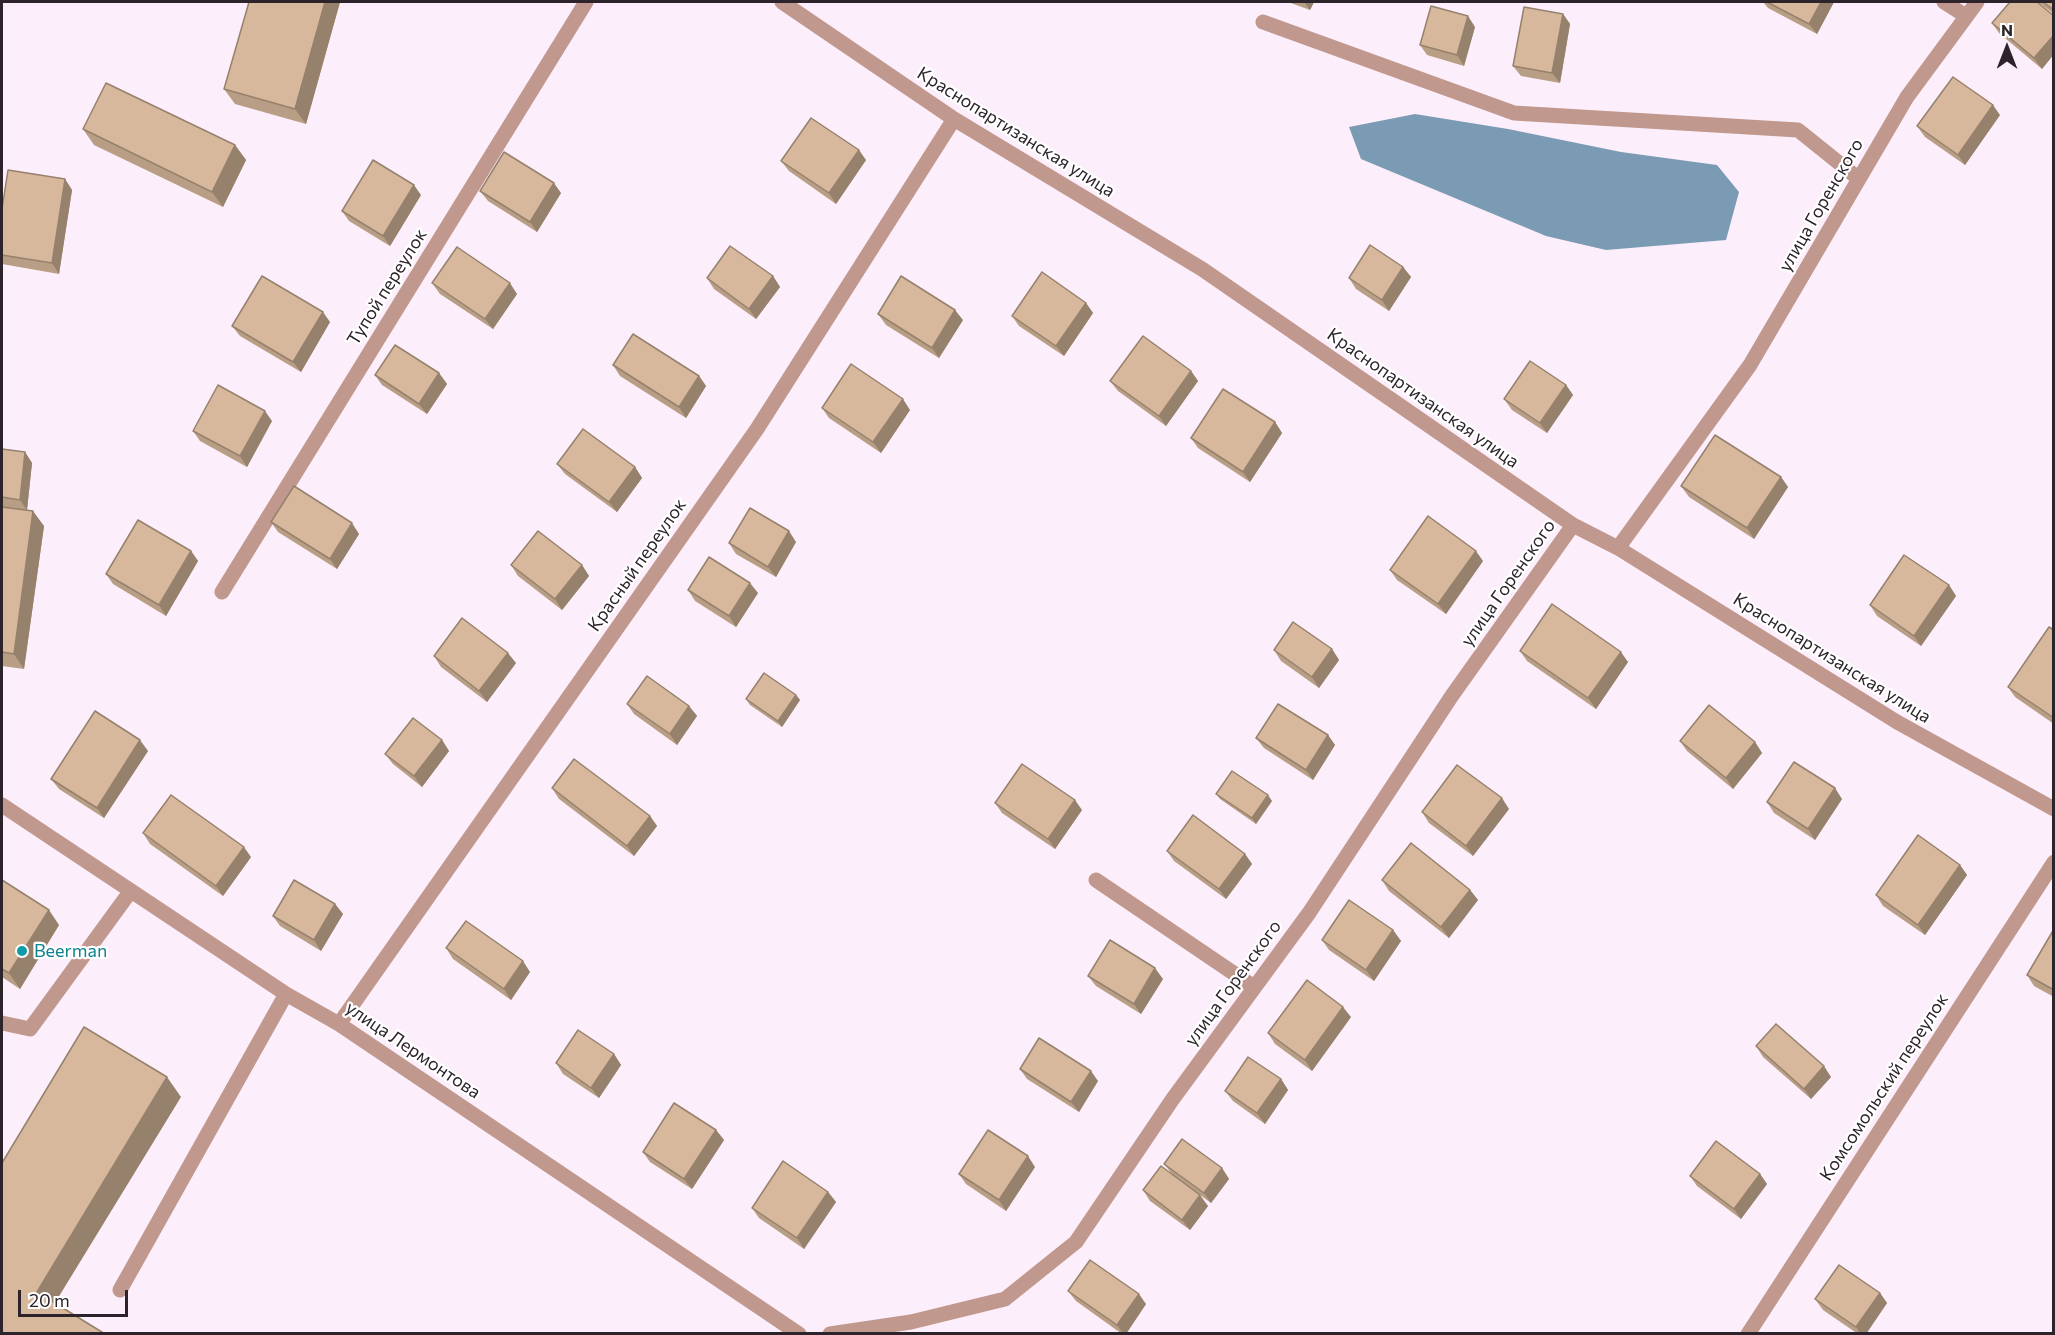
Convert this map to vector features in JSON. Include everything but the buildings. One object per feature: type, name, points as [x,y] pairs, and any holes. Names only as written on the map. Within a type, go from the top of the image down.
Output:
[{"type":"street","name":"Тупой переулок","points":[[222,592],[586,2]]},
{"type":"street","name":"Краснопартизанская улица","points":[[782,2],[954,119],[1202,269],[1574,525],[1618,548],[1896,722],[2054,808]]},
{"type":"street","points":[[1944,2],[1966,16]]},
{"type":"street","name":"улица Горенского","points":[[1618,548],[1750,365],[1907,97],[1977,2]]},
{"type":"street","points":[[1263,22],[1514,113],[1798,130],[1859,179]]},
{"type":"street","name":"Красный переулок","points":[[339,1024],[757,429],[954,119]]},
{"type":"street","name":"улица Горенского","points":[[830,1334],[911,1322],[1005,1299],[1076,1242],[1172,1100],[1309,913],[1451,697],[1574,525]]},
{"type":"street","name":"улица Лермонтова","points":[[2,805],[286,994],[339,1024],[799,1334]]},
{"type":"street","name":"Комсомольский переулок","points":[[1748,1334],[2054,862]]},
{"type":"street","points":[[1096,880],[1254,987]]},
{"type":"street","points":[[2,1023],[30,1029],[130,892]]},
{"type":"street","points":[[120,1290],[286,994]]},
{"type":"water","points":[[1415,114],[1508,129],[1621,152],[1717,165],[1739,192],[1726,240],[1606,250],[1546,236],[1361,159],[1349,127]]},
{"type":"place","name":"Beerman","points":[[22,951]]}]
